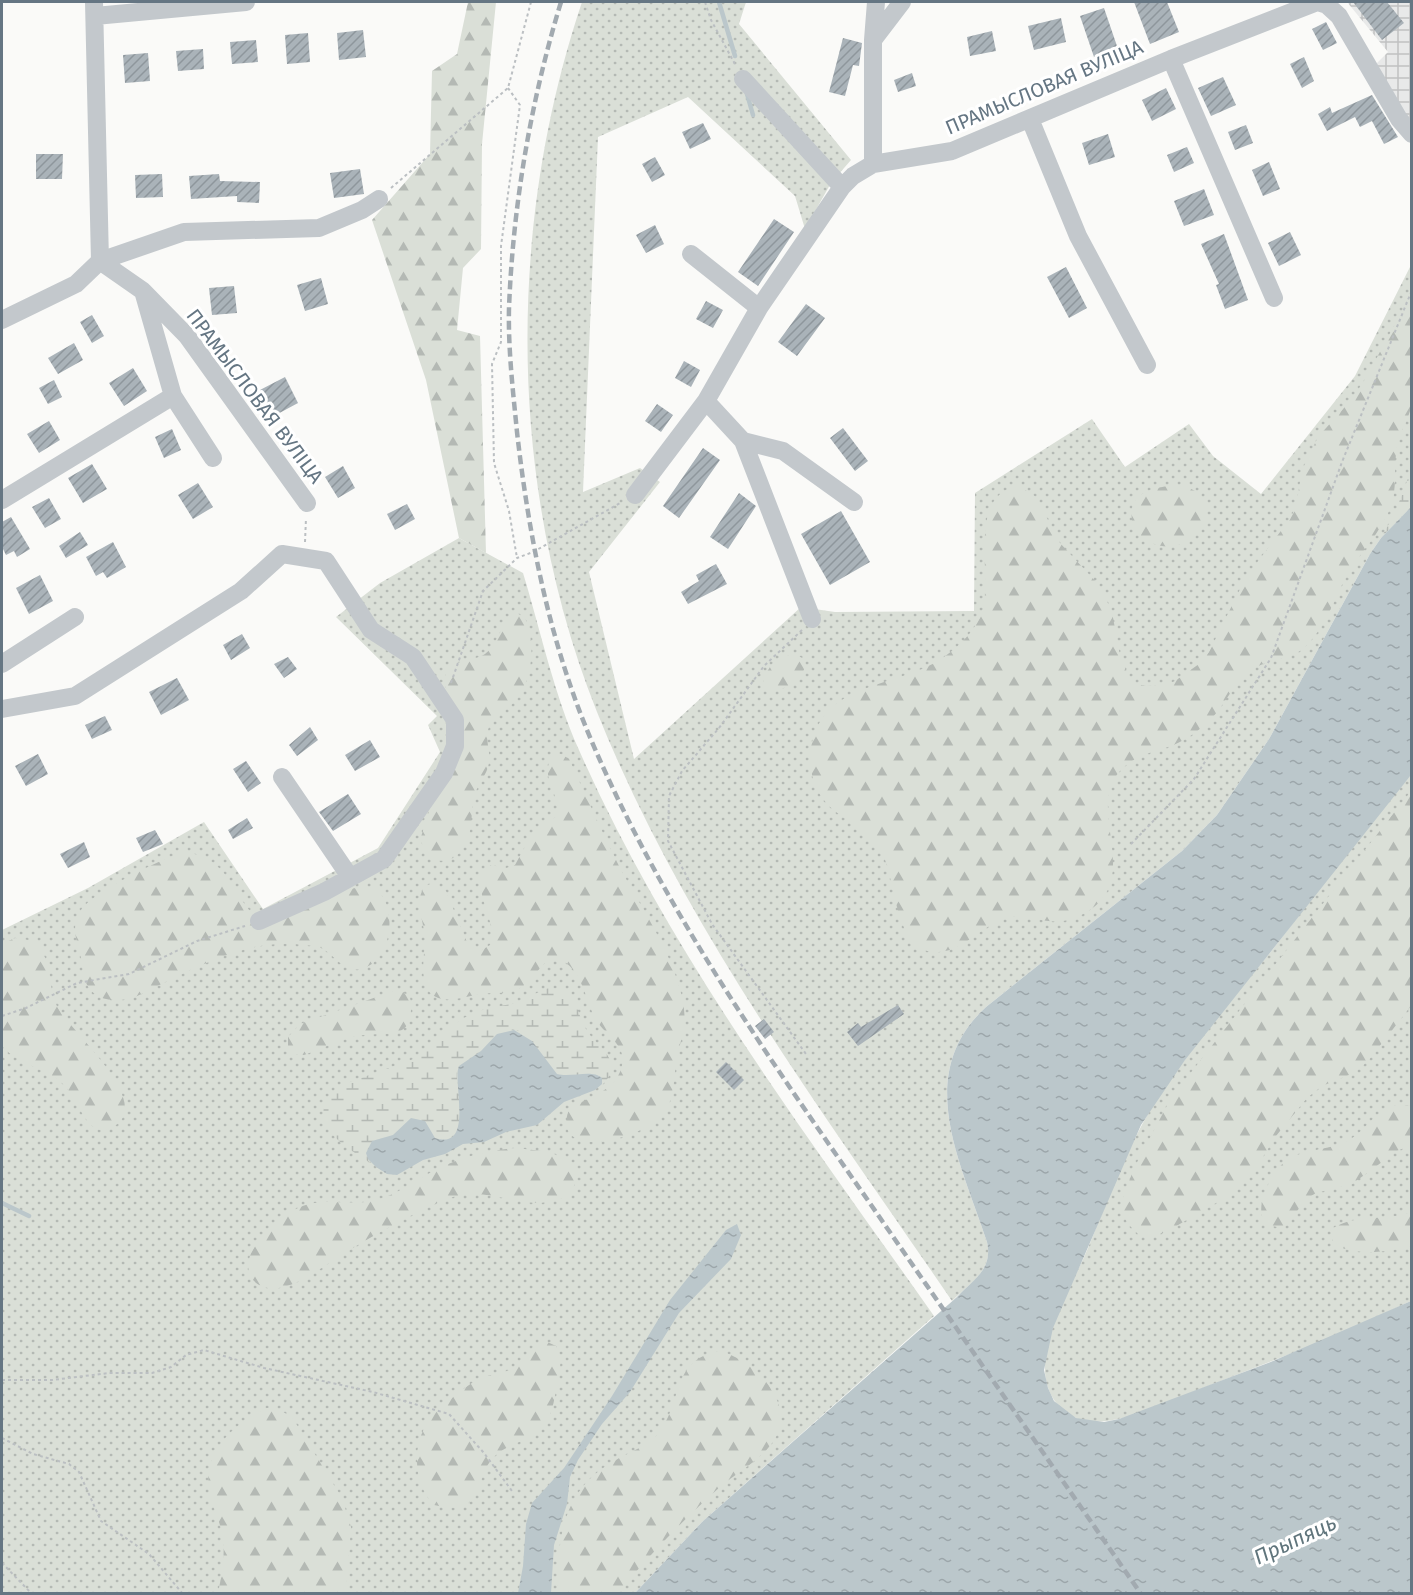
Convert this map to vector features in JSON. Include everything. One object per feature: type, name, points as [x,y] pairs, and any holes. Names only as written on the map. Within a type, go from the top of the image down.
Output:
[{"type":"street","points":[[100,261],[94,9],[246,2]]},
{"type":"street","points":[[873,164],[873,40],[876,2]]},
{"type":"street","points":[[873,40],[902,2]]},
{"type":"street","name":"ПРАМЫСЛОВАЯ ВУЛІЦА","points":[[635,495],[706,401],[759,308],[842,187],[853,176],[873,164],[951,151],[1171,59],[1317,2],[1327,4],[1339,16],[1399,118],[1412,134]]},
{"type":"street","points":[[1171,59],[1274,298]]},
{"type":"street","points":[[743,79],[842,187]]},
{"type":"street","points":[[1030,119],[1078,236],[1147,365]]},
{"type":"street","points":[[2,321],[76,284],[100,261],[184,232],[319,228],[362,210],[378,199]]},
{"type":"street","points":[[691,254],[759,308]]},
{"type":"street","name":"ПРАМЫСЛОВАЯ ВУЛІЦА","points":[[100,261],[143,291],[187,336],[307,503]]},
{"type":"street","points":[[143,291],[173,396],[213,458]]},
{"type":"street","points":[[2,500],[173,396]]},
{"type":"street","points":[[706,401],[743,441],[812,619]]},
{"type":"street","points":[[743,441],[783,451],[854,502]]},
{"type":"street","points":[[2,709],[75,696],[241,591],[282,554],[326,561],[371,630],[413,657],[455,720],[456,746],[444,773],[384,858],[289,910],[260,921]]},
{"type":"street","points":[[2,664],[75,617]]},
{"type":"street","points":[[282,777],[350,877]]},
{"type":"path","points":[[378,199],[508,88],[531,2]]},
{"type":"path","points":[[705,2],[711,20],[743,79]]},
{"type":"path","points":[[508,88],[520,105],[501,246],[501,342],[492,364],[494,463],[509,512],[517,558]]},
{"type":"path","points":[[1131,844],[1194,779],[1271,658],[1342,462],[1412,290]]},
{"type":"path","points":[[444,704],[483,591],[517,558],[533,552],[635,495]]},
{"type":"path","points":[[305,558],[307,503]]},
{"type":"path","points":[[806,1054],[712,924],[668,841],[669,796],[682,771],[719,728],[764,666],[812,619]]},
{"type":"path","points":[[2,1016],[26,1008],[77,983],[129,974],[197,941],[260,921]]},
{"type":"path","points":[[2,1380],[52,1380],[109,1372],[152,1373],[171,1367],[186,1355],[204,1350],[264,1368],[374,1392],[449,1414],[484,1453],[512,1491]]},
{"type":"path","points":[[2,1438],[33,1454],[69,1464],[79,1472],[101,1521],[149,1554],[183,1593]]},
{"type":"path","points":[[2,1563],[32,1593]]},
{"type":"shaded area","points":[[1347,2],[1411,2],[1411,122],[1404,116],[1376,64],[1388,52]]},
{"type":"green space","points":[[468,2],[496,2],[482,144],[481,249],[463,268],[457,330],[480,336],[486,553],[459,538],[426,380],[372,220],[430,154],[432,71],[457,54]]},
{"type":"green space","points":[[582,2],[746,2],[739,24],[851,160],[831,183],[805,229],[795,196],[688,97],[598,137],[583,492],[640,468],[660,482],[589,572],[634,759],[801,607],[835,612],[974,611],[975,493],[1092,419],[1125,467],[1189,424],[1213,456],[1261,494],[1355,376],[1411,265],[1411,507],[1381,538],[1370,554],[1269,739],[1217,815],[1182,851],[986,1007],[964,1033],[951,1061],[947,1091],[949,1121],[956,1151],[987,1242],[988,1252],[984,1268],[979,1275],[952,1301],[806,1088],[713,943],[632,791],[597,712],[568,627],[546,539],[533,449],[528,358],[530,267],[540,177],[557,88]]},
{"type":"green space","points":[[1411,294],[1412,400],[1399,437],[1395,463],[1395,486],[1390,509],[1347,575],[1315,636],[1297,653],[1260,665],[1246,674],[1214,716],[1184,740],[1137,758],[1120,771],[1111,788],[1108,807],[1113,868],[1109,886],[1098,903],[1077,917],[1067,920],[1008,918],[949,950],[939,952],[924,950],[913,942],[899,914],[887,865],[878,846],[867,834],[826,803],[814,781],[810,756],[815,732],[821,720],[831,708],[845,698],[930,665],[944,657],[968,636],[983,609],[987,518],[993,503],[1003,492],[1019,486],[1036,497],[1060,543],[1098,584],[1112,612],[1120,656],[1129,677],[1137,684],[1146,686],[1166,685],[1199,664],[1209,652],[1246,577],[1290,519],[1296,506],[1302,470],[1318,437],[1352,399],[1367,376]]},
{"type":"green space","points":[[1411,470],[1411,507],[1381,538],[1396,511]]},
{"type":"green space","points":[[1174,485],[1195,491],[1205,503],[1206,516],[1199,530],[1187,541],[1171,546],[1152,543],[1134,529],[1132,508],[1135,501],[1146,492]]},
{"type":"green space","points":[[459,538],[523,573],[570,729],[615,825],[654,899],[697,971],[789,1111],[934,1316],[702,1522],[635,1593],[2,1594],[2,930],[88,888],[204,822],[263,909],[378,848],[440,752],[428,725],[437,716],[336,617],[380,583]]},
{"type":"green space","points":[[517,613],[525,618],[531,638],[531,661],[526,683],[515,701],[497,716],[489,727],[487,736],[489,763],[474,797],[466,844],[456,856],[449,860],[436,860],[426,852],[421,837],[457,720],[445,685],[446,671],[454,664],[475,658],[490,650],[507,621]]},
{"type":"green space","points":[[793,653],[804,659],[805,666],[799,679],[779,689],[765,687],[763,678],[772,664]]},
{"type":"green space","points":[[556,754],[569,759],[619,866],[663,945],[673,967],[684,1009],[684,1029],[672,1093],[665,1112],[655,1122],[640,1130],[603,1141],[586,1141],[573,1137],[567,1126],[569,1109],[611,1085],[620,1072],[622,1055],[620,1048],[599,1025],[580,981],[569,966],[552,958],[517,990],[455,999],[442,999],[434,996],[428,990],[423,972],[425,935],[420,913],[420,900],[425,886],[433,883],[446,891],[469,947],[480,951],[490,945],[491,927],[480,881],[482,872],[491,865],[506,868],[515,865],[533,832],[557,816],[558,808],[548,776],[550,761]]},
{"type":"green space","points":[[1411,775],[1411,1301],[1331,1338],[1134,1415],[1096,1422],[1077,1419],[1061,1408],[1049,1391],[1045,1372],[1046,1351],[1060,1307],[1139,1130],[1161,1093],[1201,1038]]},
{"type":"green space","points":[[1411,791],[1411,1006],[1368,1061],[1354,1073],[1322,1086],[1307,1098],[1276,1136],[1251,1176],[1235,1192],[1166,1232],[1150,1237],[1138,1234],[1128,1224],[1122,1212],[1123,1198],[1134,1168],[1171,1098]]},
{"type":"green space","points":[[184,852],[201,856],[215,864],[225,874],[246,906],[261,917],[291,914],[347,890],[361,887],[375,888],[387,906],[389,918],[389,931],[381,954],[364,968],[351,969],[321,948],[281,944],[259,946],[216,959],[135,997],[113,1000],[99,997],[89,987],[83,975],[75,928],[81,910],[113,885],[145,868]]},
{"type":"green space","points":[[15,938],[35,941],[48,966],[56,1004],[116,1081],[124,1098],[124,1113],[116,1125],[107,1130],[99,1129],[86,1119],[71,1093],[59,1081],[17,1058],[2,1046],[2,944]]},
{"type":"green space","points":[[548,988],[558,989],[570,996],[586,1029],[608,1056],[611,1070],[608,1079],[599,1088],[602,1084],[597,1074],[570,1076],[557,1074],[525,1035],[508,1029],[498,1034],[484,1048],[459,1066],[457,1086],[460,1121],[457,1130],[451,1136],[440,1139],[430,1131],[398,1131],[369,1144],[366,1153],[371,1163],[349,1149],[330,1131],[325,1121],[324,1110],[328,1098],[339,1086],[419,1057],[461,1019],[487,1008],[512,1004]]},
{"type":"green space","points":[[399,989],[410,997],[411,1012],[409,1022],[404,1029],[388,1034],[351,1037],[304,1055],[295,1054],[288,1049],[288,1037],[300,1024]]},
{"type":"green space","points":[[1397,1105],[1411,1106],[1411,1145],[1397,1151],[1352,1184],[1316,1193],[1306,1199],[1286,1226],[1273,1226],[1265,1221],[1261,1213],[1262,1202],[1271,1178],[1278,1168],[1300,1154],[1347,1141],[1383,1111]]},
{"type":"green space","points":[[516,1148],[550,1152],[573,1163],[577,1178],[571,1194],[555,1201],[539,1203],[479,1194],[447,1199],[381,1232],[292,1284],[267,1288],[255,1282],[251,1276],[249,1262],[251,1253],[259,1240],[283,1217],[296,1209],[314,1203],[362,1202],[381,1199],[456,1161],[486,1152]]},
{"type":"green space","points":[[1411,1212],[1411,1246],[1360,1252],[1332,1243],[1333,1228],[1342,1223]]},
{"type":"green space","points":[[543,1340],[556,1346],[560,1361],[554,1403],[549,1418],[533,1435],[496,1455],[488,1464],[471,1501],[463,1506],[434,1505],[422,1487],[417,1465],[419,1442],[428,1422],[444,1405],[471,1383],[512,1369],[535,1345]]},
{"type":"green space","points":[[719,1351],[744,1362],[766,1382],[774,1394],[781,1421],[772,1443],[759,1457],[720,1487],[693,1512],[654,1551],[618,1593],[557,1593],[562,1534],[574,1500],[584,1485],[598,1472],[657,1435],[668,1418],[686,1372],[693,1363],[704,1356]]},
{"type":"green space","points":[[267,1408],[276,1408],[292,1417],[342,1498],[351,1527],[346,1593],[218,1593],[224,1548],[221,1527],[209,1489],[208,1475],[211,1462],[216,1450],[233,1430]]},
{"type":"water","name":"Прыпяць","points":[[1411,507],[1411,775],[1185,1060],[1141,1125],[1053,1328],[1044,1370],[1054,1401],[1076,1418],[1104,1422],[1119,1419],[1273,1361],[1411,1301],[1411,1593],[635,1593],[702,1522],[957,1297],[981,1273],[987,1259],[987,1242],[956,1151],[949,1121],[947,1091],[951,1061],[964,1033],[986,1007],[1182,851],[1217,815],[1269,739],[1370,554],[1381,538]]},
{"type":"water","points":[[514,1030],[532,1041],[557,1074],[598,1075],[602,1078],[602,1084],[595,1090],[564,1102],[537,1125],[506,1132],[484,1142],[463,1144],[445,1154],[423,1160],[397,1175],[387,1174],[368,1159],[366,1153],[372,1141],[393,1135],[411,1118],[425,1121],[435,1138],[447,1139],[455,1134],[459,1113],[459,1066],[481,1051],[497,1034]]},
{"type":"water","points":[[737,1224],[741,1235],[731,1259],[679,1313],[630,1392],[602,1424],[578,1460],[570,1477],[567,1504],[554,1545],[551,1593],[518,1593],[523,1566],[526,1524],[532,1503],[564,1468],[612,1396],[670,1300],[726,1230]]},
{"type":"building","points":[[1134,2],[1167,2],[1179,32],[1150,44]]},
{"type":"building","points":[[1353,2],[1387,2],[1404,23],[1382,40]]},
{"type":"building","points":[[1104,8],[1118,49],[1094,57],[1080,16]]},
{"type":"building","points":[[1061,18],[1066,42],[1034,50],[1028,26]]},
{"type":"building","points":[[1326,22],[1337,43],[1323,50],[1312,29]]},
{"type":"building","points":[[363,30],[366,57],[339,60],[337,33]]},
{"type":"building","points":[[992,31],[996,51],[970,56],[967,37]]},
{"type":"building","points":[[308,33],[310,62],[287,64],[285,35]]},
{"type":"building","points":[[843,38],[862,43],[859,66],[853,65],[845,96],[829,92]]},
{"type":"building","points":[[256,40],[258,62],[232,64],[230,42]]},
{"type":"building","points":[[203,49],[204,69],[178,71],[176,51]]},
{"type":"building","points":[[148,53],[150,81],[125,83],[123,55]]},
{"type":"building","points":[[1304,57],[1314,81],[1302,88],[1290,64]]},
{"type":"building","points":[[912,73],[916,86],[898,92],[894,80]]},
{"type":"building","points":[[1223,77],[1236,105],[1211,116],[1198,88]]},
{"type":"building","points":[[1166,88],[1176,109],[1152,121],[1142,100]]},
{"type":"building","points":[[1372,95],[1398,137],[1384,144],[1372,121],[1360,127],[1355,117],[1327,131],[1318,114],[1330,107],[1332,113]]},
{"type":"building","points":[[703,123],[711,139],[690,149],[682,132]]},
{"type":"building","points":[[1246,125],[1253,143],[1235,150],[1228,132]]},
{"type":"building","points":[[1108,134],[1115,157],[1089,165],[1082,143]]},
{"type":"building","points":[[1187,147],[1194,163],[1174,172],[1167,155]]},
{"type":"building","points":[[36,154],[63,154],[62,179],[36,179]]},
{"type":"building","points":[[655,157],[665,175],[652,182],[642,164]]},
{"type":"building","points":[[1269,162],[1280,189],[1263,196],[1252,170]]},
{"type":"building","points":[[360,169],[364,194],[334,198],[330,173]]},
{"type":"building","points":[[162,174],[163,197],[136,198],[135,175]]},
{"type":"building","points":[[219,174],[220,181],[260,182],[259,203],[237,202],[237,196],[191,199],[189,176]]},
{"type":"building","points":[[1204,189],[1214,215],[1184,226],[1174,201]]},
{"type":"building","points":[[774,219],[794,232],[758,286],[738,272]]},
{"type":"building","points":[[655,225],[664,244],[646,253],[636,235]]},
{"type":"building","points":[[1290,232],[1301,255],[1279,266],[1268,243]]},
{"type":"building","points":[[1224,234],[1248,300],[1225,309],[1216,285],[1219,284],[1201,244]]},
{"type":"building","points":[[1066,267],[1087,308],[1069,318],[1047,277]]},
{"type":"building","points":[[321,278],[328,304],[305,311],[297,285]]},
{"type":"building","points":[[234,286],[237,313],[212,315],[209,288]]},
{"type":"building","points":[[706,301],[723,310],[713,328],[696,319]]},
{"type":"building","points":[[806,304],[825,318],[797,356],[778,342]]},
{"type":"building","points":[[92,315],[104,336],[92,343],[80,322]]},
{"type":"building","points":[[74,343],[83,360],[58,374],[48,358]]},
{"type":"building","points":[[684,361],[700,370],[691,387],[675,378]]},
{"type":"building","points":[[133,368],[147,391],[124,406],[109,383]]},
{"type":"building","points":[[285,377],[298,403],[272,417],[258,391]]},
{"type":"building","points":[[54,380],[62,397],[48,404],[39,388]]},
{"type":"building","points":[[657,404],[673,415],[661,432],[645,421]]},
{"type":"building","points":[[49,421],[60,440],[39,453],[27,434]]},
{"type":"building","points":[[843,428],[868,461],[855,471],[830,438]]},
{"type":"building","points":[[172,429],[181,450],[164,458],[155,437]]},
{"type":"building","points":[[703,448],[720,460],[679,518],[663,506]]},
{"type":"building","points":[[92,464],[107,489],[83,503],[68,478]]},
{"type":"building","points":[[343,466],[355,488],[338,498],[325,477]]},
{"type":"building","points":[[198,483],[213,507],[193,519],[178,495]]},
{"type":"building","points":[[739,493],[756,506],[728,549],[710,537]]},
{"type":"building","points":[[49,498],[61,519],[45,528],[32,507]]},
{"type":"building","points":[[407,504],[415,519],[395,530],[387,514]]},
{"type":"building","points":[[841,511],[870,562],[830,585],[801,534]]},
{"type":"building","points":[[11,517],[30,549],[17,557],[14,551],[6,555],[2,547],[2,522]]},
{"type":"building","points":[[80,532],[88,545],[66,558],[59,546]]},
{"type":"building","points":[[113,542],[126,567],[107,578],[103,572],[96,576],[86,557]]},
{"type":"building","points":[[716,564],[727,584],[688,604],[681,592],[699,581],[696,575]]},
{"type":"building","points":[[40,575],[53,601],[29,614],[16,588]]},
{"type":"building","points":[[242,634],[250,648],[231,660],[223,645]]},
{"type":"building","points":[[288,657],[297,669],[284,678],[274,664]]},
{"type":"building","points":[[177,678],[189,700],[161,715],[149,692]]},
{"type":"building","points":[[105,716],[112,730],[92,739],[85,725]]},
{"type":"building","points":[[310,727],[318,740],[297,756],[289,745]]},
{"type":"building","points":[[370,740],[380,757],[355,771],[345,755]]},
{"type":"building","points":[[38,754],[48,774],[26,786],[15,766]]},
{"type":"building","points":[[246,761],[261,783],[248,792],[233,769]]},
{"type":"building","points":[[348,794],[361,814],[333,831],[319,812]]},
{"type":"building","points":[[247,818],[253,828],[233,839],[228,830]]},
{"type":"building","points":[[155,830],[163,844],[143,852],[136,838]]},
{"type":"building","points":[[84,842],[90,857],[68,868],[60,854]]},
{"type":"building","points":[[898,1005],[904,1014],[858,1046],[847,1032],[858,1023],[861,1027]]},
{"type":"building","points":[[764,1019],[774,1032],[765,1039],[755,1026]]},
{"type":"building","points":[[726,1062],[744,1080],[734,1090],[716,1072]]},
{"type":"waterway","points":[[719,2],[735,56]]},
{"type":"waterway","points":[[747,94],[753,115]]},
{"type":"waterway","points":[[2,1203],[29,1216]]},
{"type":"railway","points":[[561,2],[532,114],[525,153],[511,269],[509,323],[517,432],[535,551],[553,629],[577,705],[620,803],[650,862],[718,978],[791,1089],[1141,1594]]}]
